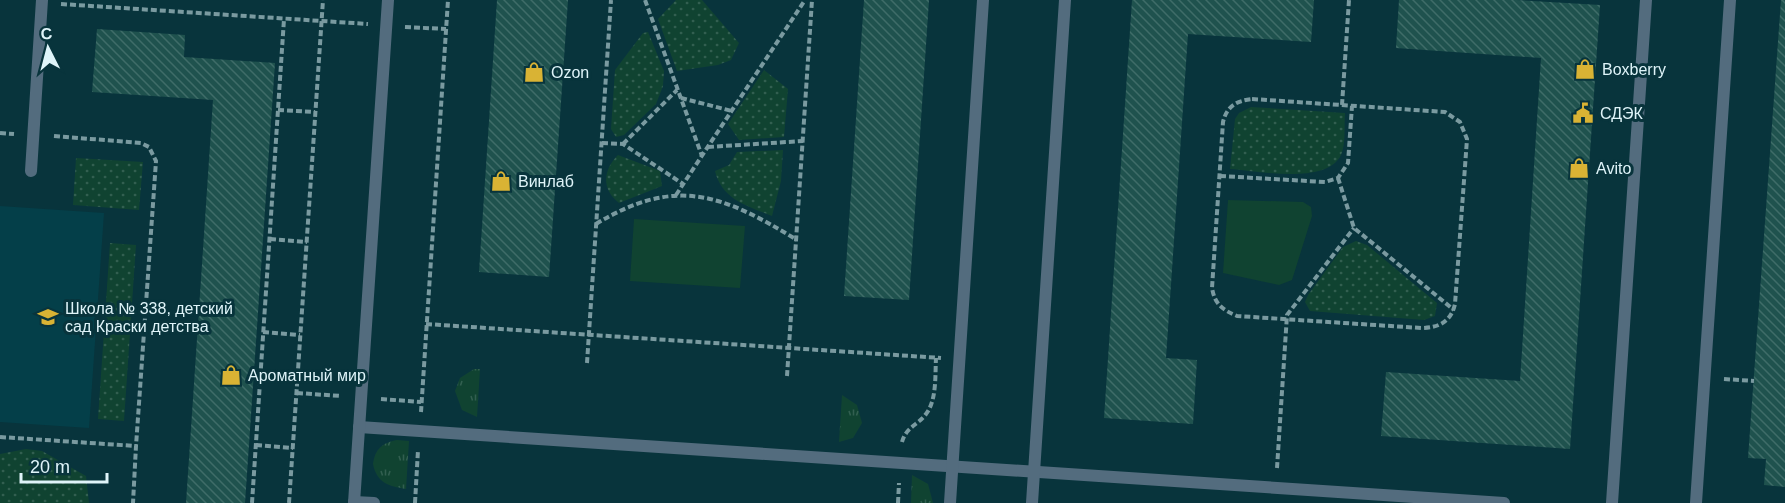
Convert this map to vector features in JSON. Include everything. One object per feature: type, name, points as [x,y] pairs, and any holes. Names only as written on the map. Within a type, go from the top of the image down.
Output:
[{"type":"lane","points":[[375,503],[354,502],[388,0]]},
{"type":"lane","points":[[950,503],[983,0]]},
{"type":"lane","points":[[1032,503],[1065,0]]},
{"type":"lane","points":[[1612,503],[1646,0]]},
{"type":"lane","points":[[1696,503],[1730,0]]},
{"type":"lane","points":[[31,171],[42,1]]},
{"type":"lane","points":[[359,427],[1504,503]]},
{"type":"path","points":[[289,503],[323,0]]},
{"type":"path","points":[[415,503],[448,0]]},
{"type":"path","points":[[587,363],[611,0]]},
{"type":"path","points":[[645,0],[702,156]]},
{"type":"path","points":[[676,195],[805,0]]},
{"type":"path","points":[[787,376],[812,0]]},
{"type":"path","points":[[1342,105],[1349,0]]},
{"type":"path","points":[[42,1],[446,29]]},
{"type":"path","points":[[252,503],[284,19]]},
{"type":"path","points":[[623,144],[678,90]]},
{"type":"path","points":[[681,98],[732,111]]},
{"type":"path","points":[[1239,101],[1342,105],[1445,112],[1456,118],[1464,128],[1467,139],[1454,310],[1444,323],[1434,328],[1238,316],[1224,311],[1214,297],[1225,114],[1239,101]]},
{"type":"path","points":[[1220,176],[1325,182],[1338,178],[1348,163],[1352,106]]},
{"type":"path","points":[[278,110],[315,112]]},
{"type":"path","points":[[0,133],[141,142],[153,152],[156,161],[133,503]]},
{"type":"path","points":[[707,147],[803,141]]},
{"type":"path","points":[[602,143],[623,144],[683,184]]},
{"type":"path","points":[[1338,178],[1354,228],[1454,310]]},
{"type":"path","points":[[596,224],[643,200],[676,195],[703,197],[765,220],[796,240]]},
{"type":"path","points":[[1275,488],[1287,320],[1354,228]]},
{"type":"path","points":[[270,239],[307,242]]},
{"type":"path","points":[[426,324],[960,359]]},
{"type":"path","points":[[263,332],[300,335]]},
{"type":"path","points":[[898,503],[902,440],[905,433],[923,418],[932,402],[936,358]]},
{"type":"path","points":[[1704,377],[1754,381]]},
{"type":"path","points":[[0,437],[136,446]]},
{"type":"path","points":[[256,445],[293,447]]},
{"type":"shaded area","name":"Школа № 338, детский сад Краски детства","points":[[0,206],[104,213],[89,428],[0,422]]},
{"type":"green space","points":[[676,0],[702,0],[739,43],[731,60],[718,65],[677,71],[658,19]]},
{"type":"green space","points":[[648,32],[664,71],[663,86],[656,104],[624,135],[616,137],[611,129],[615,70],[643,33]]},
{"type":"green space","points":[[764,70],[788,89],[784,137],[739,140],[728,124]]},
{"type":"green space","points":[[1251,107],[1345,113],[1341,155],[1333,164],[1322,170],[1307,173],[1291,174],[1230,169],[1235,119],[1239,113]]},
{"type":"green space","points":[[783,150],[781,181],[772,216],[737,201],[723,189],[718,181],[715,171],[729,165],[737,152]]},
{"type":"green space","points":[[618,155],[660,171],[662,186],[619,203],[609,192],[606,179],[609,167]]},
{"type":"green space","points":[[76,158],[143,162],[139,210],[73,205]]},
{"type":"green space","points":[[1228,200],[1303,202],[1311,207],[1312,216],[1292,280],[1279,285],[1223,273]]},
{"type":"green space","points":[[634,219],[745,226],[740,288],[630,281]]},
{"type":"green space","points":[[1356,241],[1367,245],[1437,303],[1435,316],[1424,320],[1310,311],[1305,302],[1308,295],[1343,247]]},
{"type":"green space","points":[[110,243],[136,245],[124,421],[98,419]]},
{"type":"green space","points":[[474,369],[480,369],[477,417],[462,410],[455,391],[460,378]]},
{"type":"green space","points":[[842,395],[857,405],[862,423],[853,438],[839,442]]},
{"type":"green space","points":[[397,440],[409,441],[406,489],[380,479],[373,464],[375,454],[380,448]]},
{"type":"green space","points":[[26,449],[42,451],[86,476],[89,503],[0,503],[0,454]]},
{"type":"green space","points":[[912,475],[928,484],[933,503],[911,503]]},
{"type":"building","points":[[497,0],[568,0],[549,277],[479,272]]},
{"type":"building","points":[[864,0],[929,0],[909,300],[844,296]]},
{"type":"building","points":[[1132,0],[1314,0],[1311,42],[1188,34],[1166,358],[1197,360],[1193,424],[1104,418]]},
{"type":"building","points":[[1399,0],[1516,0],[1600,5],[1570,449],[1381,436],[1386,372],[1520,381],[1541,58],[1396,48]]},
{"type":"building","points":[[1781,0],[1785,0],[1785,487],[1764,485],[1766,459],[1748,458]]},
{"type":"building","points":[[97,29],[185,35],[184,57],[275,63],[245,503],[186,503],[213,100],[92,92]]},
{"type":"place","name":"Boxberry","points":[[1585,69]]},
{"type":"place","name":"Ozon","points":[[534,72]]},
{"type":"place","name":"СДЭК","points":[[1583,113]]},
{"type":"place","name":"Avito","points":[[1579,168]]},
{"type":"place","name":"Винлаб","points":[[501,181]]},
{"type":"place","name":"Школа № 338, детский сад Краски детства","points":[[48,317]]},
{"type":"place","name":"Ароматный мир","points":[[231,375]]}]
